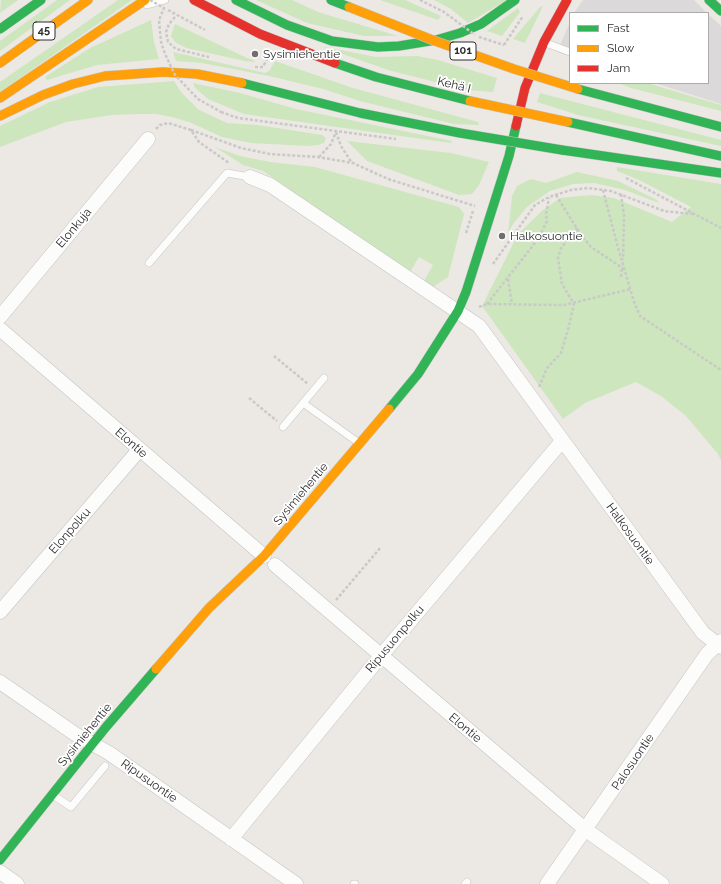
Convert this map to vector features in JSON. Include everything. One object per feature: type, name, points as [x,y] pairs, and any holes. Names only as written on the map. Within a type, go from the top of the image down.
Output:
[{"type":"main road","name":"45","points":[[0,29],[41,0]]},
{"type":"main road","name":"45","points":[[0,63],[88,0]]},
{"type":"main road","points":[[0,98],[145,0]]},
{"type":"main road","name":"Kehä I","points":[[194,0],[224,16],[298,50],[376,77],[470,101],[721,156]]},
{"type":"main road","name":"101","points":[[331,0],[449,46],[578,89],[721,127]]},
{"type":"main road","points":[[240,2],[287,25],[332,40],[355,45],[378,47],[399,46],[436,40],[460,33],[481,24],[515,0]]},
{"type":"main road","name":"Sysimiehentie","points":[[0,860],[93,744],[210,608],[264,556],[418,374],[458,311],[481,248],[509,156],[525,88],[544,42],[567,0]]},
{"type":"main road","points":[[709,0],[721,11]]},
{"type":"main road","points":[[0,116],[43,95],[73,84],[105,76],[163,72],[197,74],[230,80],[360,113],[460,133],[562,150],[721,173]]},
{"type":"street","name":"Elonkuja","points":[[0,317],[148,139]]},
{"type":"street","name":"Halkosuontie","points":[[250,177],[270,185],[479,326],[703,633],[720,644]]},
{"type":"street","name":"Elontie","points":[[0,329],[264,556]]},
{"type":"street","name":"Ripusuonpolku","points":[[231,839],[380,657],[562,441]]},
{"type":"street","name":"Elonpolku","points":[[0,612],[139,450]]},
{"type":"street","name":"Elontie","points":[[275,565],[380,657],[586,830],[662,884]]},
{"type":"street","name":"Palosuontie","points":[[547,884],[707,654],[720,644]]},
{"type":"street","name":"Ripusuontie","points":[[1,685],[75,734],[117,758],[296,884]]},
{"type":"street","points":[[0,872],[17,884]]},
{"type":"lane","points":[[132,9],[164,4]]},
{"type":"lane","points":[[544,42],[569,52]]},
{"type":"lane","points":[[149,263],[227,173],[250,177]]},
{"type":"lane","points":[[283,426],[324,378]]},
{"type":"lane","points":[[303,403],[359,444]]},
{"type":"lane","points":[[52,794],[71,806],[105,766]]},
{"type":"path","points":[[150,0],[164,4],[205,30]]},
{"type":"path","points":[[420,0],[444,12],[473,35],[504,44],[526,13]]},
{"type":"path","points":[[164,4],[159,20],[159,30],[163,48],[170,65],[190,92],[204,104],[238,118],[336,132]]},
{"type":"path","points":[[175,17],[168,24],[166,32],[168,42],[176,49],[214,58]]},
{"type":"path","points":[[251,67],[263,67],[267,59]]},
{"type":"path","points":[[148,139],[160,125],[168,123],[248,150],[270,154],[318,157],[352,163],[388,179],[475,206]]},
{"type":"path","points":[[191,130],[199,142],[232,165]]},
{"type":"path","points":[[318,157],[331,144],[336,132]]},
{"type":"path","points":[[336,132],[341,146],[352,163]]},
{"type":"path","points":[[624,177],[721,228]]},
{"type":"path","points":[[490,268],[535,205],[549,197],[570,190],[588,188],[603,190],[621,194],[664,211],[693,214]]},
{"type":"path","points":[[603,190],[623,269],[640,316],[721,370]]},
{"type":"path","points":[[621,194],[624,216],[622,262]]},
{"type":"path","points":[[556,195],[591,247],[623,269]]},
{"type":"path","points":[[487,304],[538,238],[548,221],[546,214],[549,197]]},
{"type":"path","points":[[538,391],[547,368],[561,353],[574,304],[562,284],[558,258],[561,248],[577,228]]},
{"type":"path","points":[[620,278],[623,269]]},
{"type":"path","points":[[508,278],[512,304]]},
{"type":"path","points":[[479,306],[487,304],[574,304],[631,289]]},
{"type":"path","points":[[274,356],[314,390]]},
{"type":"path","points":[[249,398],[283,426]]},
{"type":"path","points":[[328,610],[381,547]]},
{"type":"shaded area","points":[[583,0],[694,0],[706,12],[575,12]]},
{"type":"shaded area","points":[[709,15],[721,26],[721,104],[658,84],[709,84]]},
{"type":"shaded area","points":[[569,24],[569,56],[557,52]]},
{"type":"green space","points":[[1,0],[18,0],[0,13]]},
{"type":"green space","points":[[57,0],[70,0],[0,51],[0,41]]},
{"type":"green space","points":[[118,0],[132,0],[0,92],[0,82]]},
{"type":"green space","points":[[256,0],[292,0],[318,12],[398,36],[364,36],[307,23]]},
{"type":"green space","points":[[380,0],[405,0],[441,16],[438,20]]},
{"type":"green space","points":[[434,0],[507,0],[468,23],[451,9]]},
{"type":"green space","points":[[543,6],[525,43],[513,39],[540,7]]},
{"type":"green space","points":[[518,8],[520,12],[502,36],[487,31]]},
{"type":"green space","points":[[151,20],[154,42],[159,59],[97,65],[47,80],[45,77],[90,48]]},
{"type":"green space","points":[[175,24],[255,61],[245,61],[186,48],[175,42],[171,36]]},
{"type":"green space","points":[[320,46],[376,57],[417,56],[438,60],[497,78],[493,92],[466,90],[388,70]]},
{"type":"green space","points":[[173,52],[265,73],[269,71],[275,61],[353,88],[478,122],[479,125],[454,124],[360,101],[323,89],[269,76],[202,63],[176,61]]},
{"type":"green space","points":[[174,81],[181,92],[199,110],[227,123],[258,125],[322,135],[326,138],[324,143],[307,146],[251,143],[222,137],[189,122],[172,117],[156,114],[138,114],[112,115],[66,122],[0,147],[0,126],[50,102],[98,87]]},
{"type":"green space","points":[[193,83],[240,93],[296,109],[452,141],[451,143],[244,114],[208,99],[195,88]]},
{"type":"green space","points":[[621,84],[650,84],[721,105],[721,111]]},
{"type":"green space","points":[[540,93],[721,140],[721,146],[578,115],[537,102]]},
{"type":"green space","points":[[347,141],[451,153],[489,162],[479,185],[472,194],[459,195],[367,161]]},
{"type":"green space","points":[[215,147],[240,156],[270,162],[315,167],[459,207],[464,214],[448,277],[433,287],[424,281],[433,265],[419,257],[410,272],[263,171],[243,165]]},
{"type":"green space","points":[[617,167],[721,184],[721,460],[718,454],[686,416],[661,396],[636,382],[585,403],[563,419],[482,306],[518,234],[543,210],[560,198],[592,195],[614,198],[672,222],[691,207],[639,180],[617,171]]},
{"type":"green space","points":[[577,172],[618,181],[657,200],[659,203],[625,190],[594,183],[573,184],[550,191],[527,207],[513,224],[508,233],[512,196],[517,186],[531,179],[546,183]]},
{"type":"traffic: fast","points":[[0,29],[41,0]]},
{"type":"traffic: fast","points":[[236,0],[287,25],[332,41],[378,47],[399,46],[436,40],[460,33],[481,24],[515,0]]},
{"type":"traffic: fast","points":[[331,0],[349,7]]},
{"type":"traffic: fast","points":[[709,0],[721,11]]},
{"type":"traffic: fast","points":[[335,63],[376,77],[470,101]]},
{"type":"traffic: fast","points":[[242,83],[360,113],[460,133]]},
{"type":"traffic: fast","points":[[578,89],[721,127]]},
{"type":"traffic: fast","points":[[568,122],[721,156]]},
{"type":"traffic: fast","points":[[389,409],[418,374],[458,311],[466,292],[509,156],[516,126]]},
{"type":"traffic: fast","points":[[460,133],[562,150]]},
{"type":"traffic: fast","points":[[562,150],[721,173]]},
{"type":"traffic: fast","points":[[0,860],[106,727],[156,669]]},
{"type":"traffic: slow","points":[[0,63],[88,0]]},
{"type":"traffic: slow","points":[[0,98],[145,0]]},
{"type":"traffic: slow","points":[[349,7],[435,41],[514,69],[578,89]]},
{"type":"traffic: slow","points":[[0,116],[43,95],[73,84],[105,76],[163,72],[197,74],[242,83]]},
{"type":"traffic: slow","points":[[470,101],[568,122]]},
{"type":"traffic: slow","points":[[156,669],[209,608],[264,556],[389,409]]},
{"type":"traffic: jam","points":[[194,0],[260,34],[335,63]]},
{"type":"traffic: jam","points":[[516,126],[525,88],[544,42],[567,0]]},
{"type":"place","name":"Sysimiehentie","points":[[255,54]]},
{"type":"place","name":"Halkosuontie","points":[[502,236]]}]
